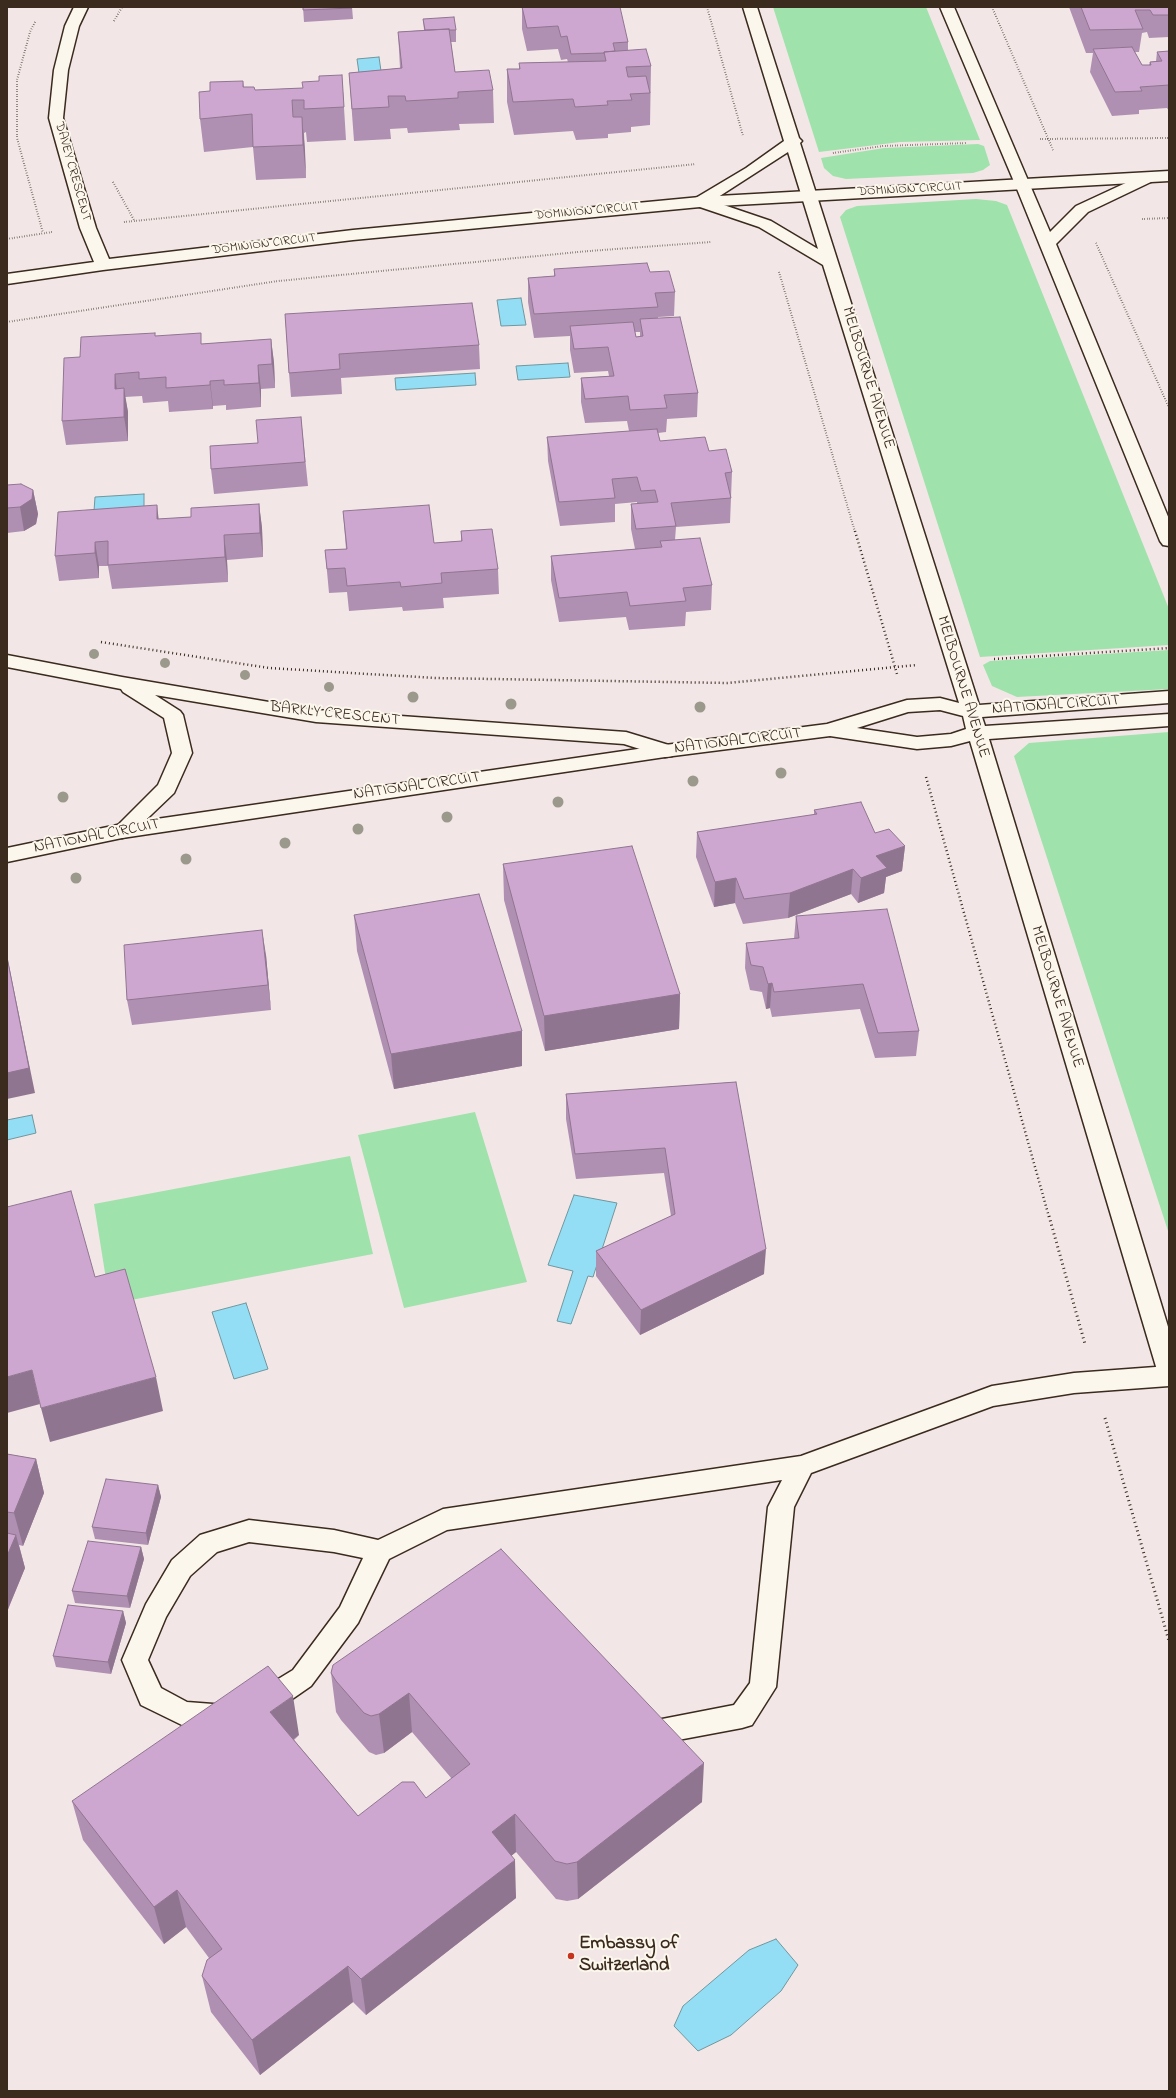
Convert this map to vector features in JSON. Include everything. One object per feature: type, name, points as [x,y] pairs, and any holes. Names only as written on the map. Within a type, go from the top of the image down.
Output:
[{"type":"street","name":"DAVEY CRESCENT","points":[[81,7],[72,26],[61,70],[56,118],[88,228],[103,265]]},
{"type":"street","name":"MELBOURNE AVENUE","points":[[750,7],[796,149],[956,662],[976,733],[1169,1370]]},
{"type":"street","points":[[947,7],[1003,141],[1023,184],[1169,541]]},
{"type":"street","points":[[700,202],[772,157],[796,149]]},
{"type":"street","name":"DOMINION CIRCUIT","points":[[7,279],[103,265],[352,235],[700,202],[1169,176]]},
{"type":"street","points":[[1047,244],[1082,209],[1150,177]]},
{"type":"street","points":[[700,202],[765,224],[831,263]]},
{"type":"street","name":"BARKLY CRESCENT","points":[[7,661],[122,683],[316,716],[626,738],[665,751]]},
{"type":"street","points":[[122,683],[173,715],[182,753],[168,788],[122,831]]},
{"type":"street","name":"NATIONAL CIRCUIT","points":[[7,855],[122,831],[665,751],[828,730],[907,706],[940,704],[970,712],[1169,697]]},
{"type":"street","name":"NATIONAL CIRCUIT","points":[[828,730],[917,743],[951,740],[976,733],[1169,720]]},
{"type":"street","points":[[380,1551],[349,1615],[302,1678],[242,1718],[184,1714],[151,1696],[135,1660],[155,1612],[181,1568],[209,1543],[250,1531],[334,1541],[380,1551],[444,1520],[802,1466],[992,1396],[1095,1381],[1169,1376]]},
{"type":"street","points":[[662,1731],[742,1716],[763,1687],[781,1507],[802,1466]]},
{"type":"path","points":[[111,27],[122,7]]},
{"type":"path","points":[[707,7],[750,159],[772,157]]},
{"type":"path","points":[[992,7],[1048,139],[1069,181]]},
{"type":"path","points":[[796,149],[1048,139],[1169,138]]},
{"type":"path","points":[[7,239],[134,220],[702,163]]},
{"type":"path","points":[[113,181],[134,220]]},
{"type":"path","points":[[1082,209],[1169,408]]},
{"type":"path","points":[[7,322],[278,281],[589,251],[714,242]]},
{"type":"path","points":[[778,268],[907,706]]},
{"type":"path","points":[[100,642],[269,668],[435,678],[727,683],[894,666],[1169,648]]},
{"type":"path","points":[[917,743],[1169,1641]]},
{"type":"green space","points":[[773,7],[926,7],[980,140],[900,142],[819,152]]},
{"type":"green space","points":[[978,144],[984,146],[990,165],[983,170],[973,173],[846,179],[833,176],[824,168],[821,158],[884,148]]},
{"type":"green space","points":[[976,199],[996,201],[1007,205],[1169,609],[1169,645],[980,657],[840,217],[846,210],[857,206]]},
{"type":"green space","points":[[1169,650],[1169,689],[1017,697],[992,686],[983,665],[990,661]]},
{"type":"green space","points":[[1169,732],[1169,1234],[1014,756],[1029,743]]},
{"type":"green space","points":[[475,1112],[527,1282],[404,1308],[358,1135]]},
{"type":"green space","points":[[350,1156],[373,1254],[110,1304],[94,1204]]},
{"type":"water","points":[[379,57],[382,78],[360,80],[357,59]]},
{"type":"water","points":[[521,298],[526,325],[501,326],[497,300]]},
{"type":"water","points":[[568,363],[570,377],[518,380],[516,366]]},
{"type":"water","points":[[475,373],[476,385],[396,390],[395,378]]},
{"type":"water","points":[[144,494],[144,508],[94,511],[95,497]]},
{"type":"water","points":[[32,1115],[36,1133],[7,1140],[7,1120]]},
{"type":"water","points":[[574,1195],[617,1203],[593,1277],[588,1276],[571,1324],[557,1321],[573,1271],[548,1265]]},
{"type":"water","points":[[246,1303],[268,1369],[234,1379],[212,1312]]},
{"type":"water","points":[[776,1939],[798,1965],[781,1991],[731,2035],[698,2051],[674,2026],[683,2006],[749,1950]]},
{"type":"building","points":[[303,7],[352,7],[352,8],[303,10]]},
{"type":"building","points":[[522,7],[620,7],[628,42],[613,43],[615,51],[604,53],[571,54],[567,36],[561,37],[558,26],[527,28]]},
{"type":"building","points":[[1081,7],[1169,7],[1169,15],[1153,15],[1150,10],[1135,10],[1143,29],[1090,30]]},
{"type":"building","points":[[454,17],[456,30],[425,30],[423,19]]},
{"type":"building","points":[[449,29],[455,72],[489,70],[493,90],[458,92],[458,98],[406,101],[405,96],[388,96],[389,107],[352,109],[349,73],[402,68],[398,32]]},
{"type":"building","points":[[1132,47],[1142,65],[1151,65],[1150,62],[1162,61],[1157,52],[1169,51],[1169,85],[1140,87],[1142,91],[1115,92],[1093,49]]},
{"type":"building","points":[[646,49],[651,66],[626,67],[628,77],[646,76],[650,93],[630,94],[632,100],[607,101],[608,105],[575,107],[573,99],[513,102],[507,69],[520,69],[519,63],[606,61],[604,52]]},
{"type":"building","points":[[342,75],[344,107],[304,109],[304,100],[292,100],[293,117],[302,117],[303,145],[253,147],[252,114],[200,119],[199,92],[210,91],[210,82],[243,81],[243,87],[254,87],[255,90],[303,88],[302,82],[319,81],[319,76]]},
{"type":"building","points":[[647,263],[650,272],[669,271],[675,292],[655,293],[658,307],[534,314],[528,278],[555,276],[554,269]]},
{"type":"building","points":[[472,303],[479,345],[339,354],[340,369],[289,373],[285,314]]},
{"type":"building","points":[[680,317],[698,393],[664,395],[667,408],[630,410],[628,396],[585,399],[581,378],[614,376],[608,347],[574,349],[570,326],[633,322],[636,337],[643,336],[640,319]]},
{"type":"building","points":[[155,333],[155,336],[201,333],[201,344],[271,339],[272,364],[258,365],[259,383],[224,385],[224,380],[210,381],[210,385],[166,388],[166,377],[139,379],[139,372],[115,374],[115,389],[124,388],[124,417],[62,421],[64,358],[80,357],[81,337]]},
{"type":"building","points":[[301,417],[305,462],[211,469],[210,446],[258,443],[256,420]]},
{"type":"building","points":[[657,429],[660,441],[705,437],[709,451],[726,449],[732,472],[725,473],[731,498],[671,503],[676,526],[636,529],[631,504],[658,502],[655,490],[641,491],[637,477],[612,479],[615,498],[559,502],[547,437]]},
{"type":"building","points":[[21,484],[33,490],[32,499],[20,507],[7,508],[7,485]]},
{"type":"building","points":[[259,504],[260,533],[224,535],[225,557],[108,565],[108,541],[95,542],[95,553],[55,556],[58,512],[157,505],[157,519],[191,517],[191,508]]},
{"type":"building","points":[[429,505],[434,543],[462,541],[461,531],[492,529],[498,569],[441,573],[442,583],[401,587],[400,582],[347,586],[345,568],[327,569],[325,550],[347,549],[343,511]]},
{"type":"building","points":[[700,538],[712,585],[683,588],[686,601],[630,606],[627,592],[559,598],[551,556],[662,547],[660,541]]},
{"type":"building","points":[[861,802],[875,833],[889,829],[905,846],[876,856],[887,868],[861,878],[853,869],[790,893],[744,899],[736,878],[715,882],[697,832],[817,814],[814,810]]},
{"type":"building","points":[[632,846],[680,994],[544,1016],[503,864]]},
{"type":"building","points":[[479,894],[522,1031],[391,1054],[354,915]]},
{"type":"building","points":[[887,909],[919,1031],[878,1033],[863,984],[774,992],[772,983],[768,984],[763,967],[751,965],[746,943],[799,938],[796,916]]},
{"type":"building","points":[[262,930],[268,985],[127,1000],[124,945]]},
{"type":"building","points":[[7,957],[29,1068],[7,1073]]},
{"type":"building","points":[[736,1082],[766,1249],[641,1310],[596,1251],[675,1214],[665,1148],[575,1154],[566,1094]]},
{"type":"building","points":[[71,1191],[95,1277],[125,1269],[156,1377],[41,1408],[32,1370],[7,1377],[7,1207]]},
{"type":"building","points":[[7,1454],[36,1459],[14,1513],[7,1512]]},
{"type":"building","points":[[106,1479],[158,1485],[146,1533],[92,1527]]},
{"type":"building","points":[[7,1533],[16,1535],[7,1556]]},
{"type":"building","points":[[88,1541],[141,1547],[127,1596],[72,1591]]},
{"type":"building","points":[[501,1549],[704,1763],[577,1862],[567,1864],[555,1861],[515,1814],[492,1832],[515,1860],[361,1979],[348,1966],[252,2040],[202,1976],[207,1960],[222,1949],[177,1890],[154,1907],[72,1801],[268,1666],[293,1696],[270,1712],[358,1816],[402,1782],[414,1782],[426,1798],[470,1764],[409,1693],[379,1714],[371,1716],[364,1713],[336,1681],[331,1673],[333,1665]]},
{"type":"building","points":[[68,1605],[123,1611],[108,1662],[53,1656]]},
{"type":"place","name":"Embassy of Switzerland","points":[[571,1956]]}]
